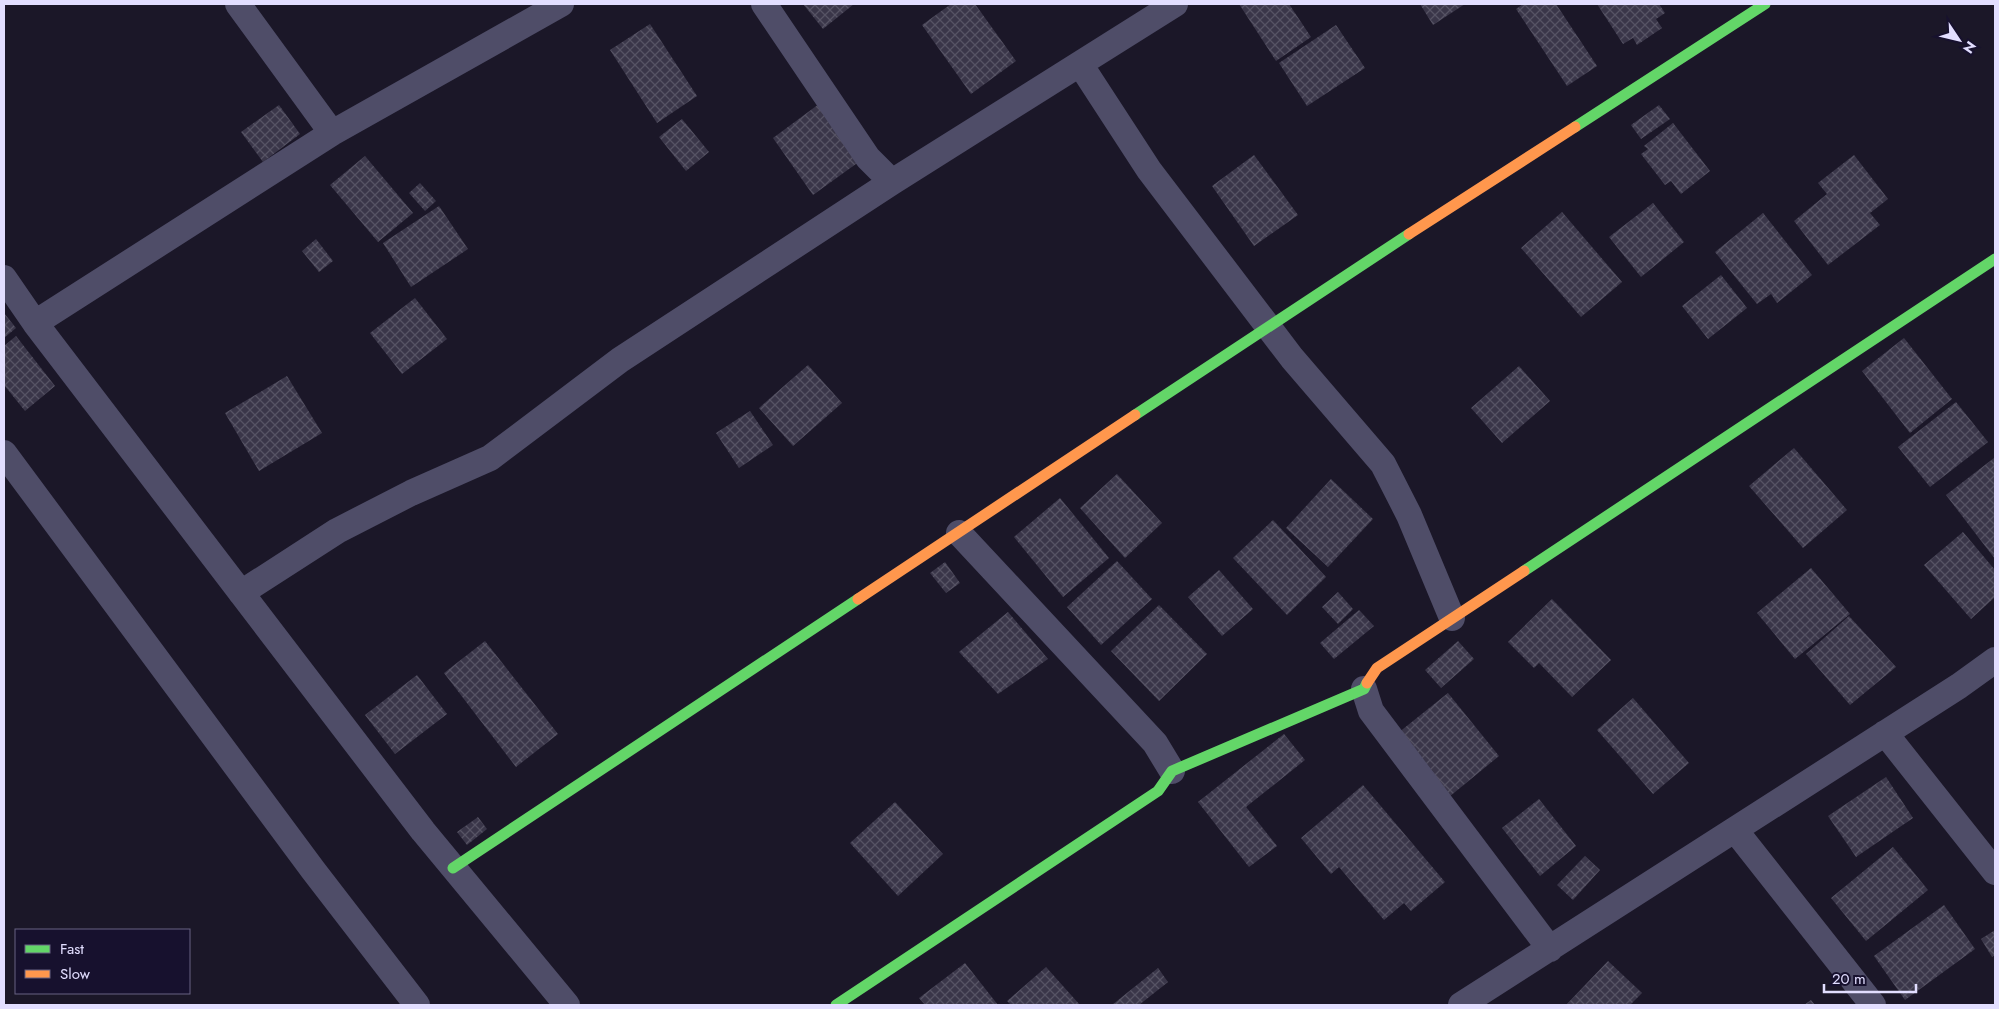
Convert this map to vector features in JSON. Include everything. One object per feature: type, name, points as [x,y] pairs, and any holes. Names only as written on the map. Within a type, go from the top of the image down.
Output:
[{"type":"street","points":[[238,4],[332,133]]},
{"type":"street","points":[[35,322],[332,133],[561,4]]},
{"type":"street","points":[[764,4],[868,158],[892,182]]},
{"type":"street","points":[[241,593],[337,531],[411,493],[490,458],[620,360],[892,182],[1175,4]]},
{"type":"street","points":[[453,868],[1268,326],[1765,4]]},
{"type":"street","points":[[1080,64],[1149,170],[1292,358],[1383,464],[1409,515],[1452,618]]},
{"type":"street","points":[[836,1005],[1158,791],[1172,772],[1364,688],[1377,668],[1995,259]]},
{"type":"street","points":[[4,278],[35,322],[417,823],[567,1005]]},
{"type":"street","points":[[4,453],[313,870],[417,1005]]},
{"type":"street","points":[[959,533],[1155,743],[1172,772]]},
{"type":"street","points":[[1476,1001],[1550,949],[1959,686],[1995,660]]},
{"type":"street","points":[[1364,688],[1371,711],[1550,949]]},
{"type":"street","points":[[1886,733],[1995,872]]},
{"type":"street","points":[[1735,830],[1874,1005]]},
{"type":"building","points":[[803,4],[854,4],[823,29]]},
{"type":"building","points":[[951,4],[975,4],[1016,61],[971,94],[922,25]]},
{"type":"building","points":[[1239,4],[1289,4],[1311,37],[1276,61]]},
{"type":"building","points":[[1420,4],[1465,4],[1433,25]]},
{"type":"building","points":[[1523,4],[1556,4],[1597,66],[1567,86],[1516,9]]},
{"type":"building","points":[[1597,4],[1659,4],[1665,13],[1656,19],[1662,28],[1637,45],[1633,38],[1623,44]]},
{"type":"building","points":[[650,24],[697,96],[657,123],[610,50]]},
{"type":"building","points":[[1336,25],[1365,68],[1307,106],[1279,63]]},
{"type":"building","points":[[819,104],[860,161],[813,195],[773,138]]},
{"type":"building","points":[[279,105],[300,134],[263,162],[241,132]]},
{"type":"building","points":[[1659,105],[1670,119],[1641,139],[1631,125]]},
{"type":"building","points":[[682,119],[709,152],[686,171],[659,137]]},
{"type":"building","points":[[1673,123],[1710,171],[1681,194],[1671,181],[1665,185],[1641,154],[1648,149],[1644,146]]},
{"type":"building","points":[[1254,155],[1298,215],[1254,246],[1212,186]]},
{"type":"building","points":[[1854,155],[1888,199],[1870,213],[1880,225],[1828,265],[1794,221],[1827,194],[1818,183]]},
{"type":"building","points":[[365,156],[413,213],[378,242],[330,185]]},
{"type":"building","points":[[420,183],[436,201],[425,211],[409,193]]},
{"type":"building","points":[[1653,203],[1684,242],[1641,277],[1609,237]]},
{"type":"building","points":[[439,206],[468,249],[411,287],[383,243]]},
{"type":"building","points":[[1562,212],[1622,282],[1581,317],[1521,248]]},
{"type":"building","points":[[1763,213],[1812,275],[1777,303],[1771,294],[1757,304],[1715,252]]},
{"type":"building","points":[[316,239],[333,261],[319,272],[302,251]]},
{"type":"building","points":[[1721,275],[1747,308],[1708,339],[1682,306]]},
{"type":"building","points":[[415,298],[447,339],[402,374],[370,333]]},
{"type":"building","points":[[4,313],[16,328],[4,338]]},
{"type":"building","points":[[16,336],[55,386],[25,411],[4,385],[4,346]]},
{"type":"building","points":[[1904,338],[1952,399],[1910,433],[1862,371]]},
{"type":"building","points":[[808,365],[842,403],[793,446],[759,408]]},
{"type":"building","points":[[1519,366],[1550,401],[1502,443],[1471,408]]},
{"type":"building","points":[[287,376],[322,433],[259,471],[225,413]]},
{"type":"building","points":[[1956,402],[1988,442],[1930,487],[1898,447]]},
{"type":"building","points":[[750,411],[773,445],[739,468],[716,433]]},
{"type":"building","points":[[1794,448],[1847,510],[1803,548],[1749,486]]},
{"type":"building","points":[[1995,459],[1995,559],[1946,495]]},
{"type":"building","points":[[1117,474],[1162,523],[1125,558],[1080,508]]},
{"type":"building","points":[[1331,479],[1373,519],[1328,567],[1286,528]]},
{"type":"building","points":[[1060,498],[1109,558],[1063,597],[1014,537]]},
{"type":"building","points":[[1273,520],[1326,577],[1287,615],[1233,558]]},
{"type":"building","points":[[1963,532],[1995,570],[1995,597],[1971,619],[1924,565]]},
{"type":"building","points":[[1117,561],[1152,599],[1101,645],[1067,607]]},
{"type":"building","points":[[945,562],[960,583],[946,593],[930,573]]},
{"type":"building","points":[[1811,568],[1850,614],[1795,659],[1757,613]]},
{"type":"building","points":[[1219,570],[1253,609],[1222,636],[1188,597]]},
{"type":"building","points":[[1338,592],[1353,609],[1338,624],[1322,607]]},
{"type":"building","points":[[1552,599],[1611,660],[1572,697],[1539,663],[1534,668],[1508,642]]},
{"type":"building","points":[[1159,605],[1207,654],[1159,701],[1111,651]]},
{"type":"building","points":[[1359,610],[1374,626],[1334,659],[1320,643]]},
{"type":"building","points":[[1008,612],[1048,659],[998,694],[959,652]]},
{"type":"building","points":[[1849,616],[1896,667],[1850,705],[1806,654]]},
{"type":"building","points":[[485,641],[558,734],[516,767],[444,673]]},
{"type":"building","points":[[1458,641],[1474,659],[1441,688],[1425,670]]},
{"type":"building","points":[[417,675],[447,714],[395,754],[365,715]]},
{"type":"building","points":[[1448,693],[1499,756],[1449,797],[1398,733]]},
{"type":"building","points":[[1633,698],[1689,763],[1653,794],[1597,730]]},
{"type":"building","points":[[1284,734],[1305,760],[1246,807],[1277,846],[1249,867],[1198,802]]},
{"type":"building","points":[[1886,777],[1913,818],[1856,857],[1828,816]]},
{"type":"building","points":[[1363,785],[1445,882],[1411,911],[1404,903],[1384,920],[1339,867],[1331,874],[1301,838]]},
{"type":"building","points":[[1539,799],[1576,846],[1540,876],[1502,828]]},
{"type":"building","points":[[895,802],[943,854],[898,896],[850,843]]},
{"type":"building","points":[[478,817],[487,829],[467,845],[457,832]]},
{"type":"building","points":[[1893,847],[1928,890],[1866,941],[1831,898]]},
{"type":"building","points":[[1585,856],[1600,870],[1573,900],[1557,885]]},
{"type":"building","points":[[1944,905],[1975,949],[1905,1000],[1874,956]]},
{"type":"building","points":[[1995,930],[1995,955],[1992,957],[1981,939]]},
{"type":"building","points":[[1608,961],[1642,993],[1630,1005],[1566,1005]]},
{"type":"building","points":[[965,963],[998,1005],[925,1005],[919,998]]},
{"type":"building","points":[[1046,967],[1080,1005],[1011,1005],[1007,1001]]},
{"type":"building","points":[[1158,968],[1168,982],[1139,1005],[1112,1005]]},
{"type":"building","points":[[1811,1000],[1815,1005],[1804,1005]]},
{"type":"traffic: fast","points":[[1575,127],[1765,4]]},
{"type":"traffic: fast","points":[[1135,415],[1409,234]]},
{"type":"traffic: fast","points":[[1524,571],[1995,259]]},
{"type":"traffic: fast","points":[[453,868],[858,599]]},
{"type":"traffic: fast","points":[[836,1005],[1158,791],[1172,771],[1364,689],[1367,683]]},
{"type":"traffic: slow","points":[[1409,234],[1575,127]]},
{"type":"traffic: slow","points":[[858,599],[1135,415]]},
{"type":"traffic: slow","points":[[1367,683],[1377,668],[1524,571]]}]
